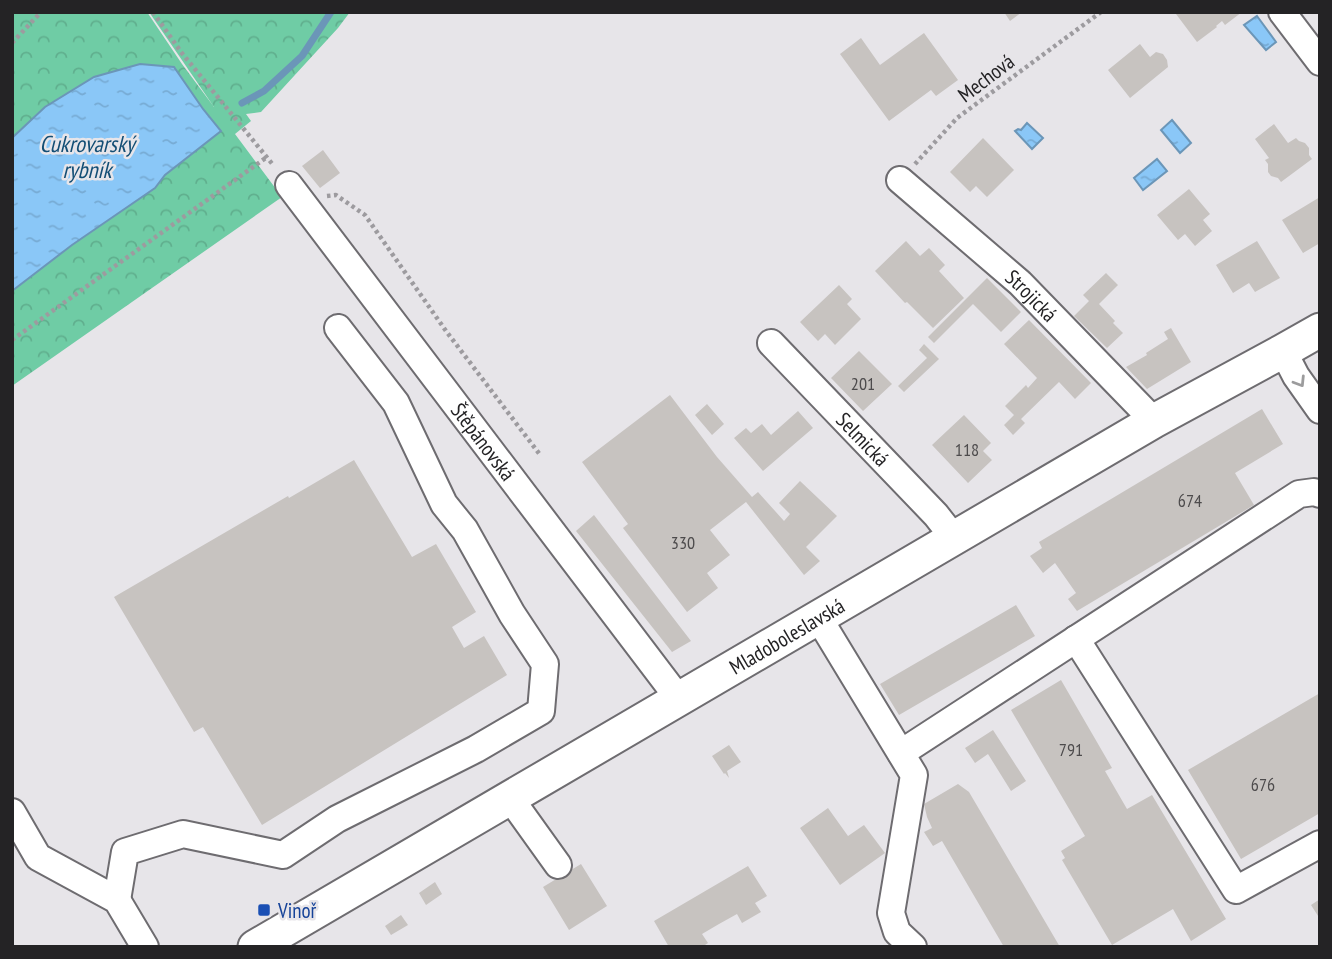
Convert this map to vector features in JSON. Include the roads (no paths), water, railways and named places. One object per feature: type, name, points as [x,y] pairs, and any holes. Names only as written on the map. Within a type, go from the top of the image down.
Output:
[{"type":"main road","name":"Mladoboleslavská","points":[[265,945],[510,798],[1154,421],[1320,330]]},
{"type":"street","points":[[1282,12],[1320,62]]},
{"type":"street","name":"Strojická","points":[[900,180],[1020,283],[1154,421]]},
{"type":"street","name":"Štěpánovská","points":[[294,191],[679,699]]},
{"type":"street","points":[[117,900],[125,852],[183,834],[282,855],[337,819],[476,749],[541,711],[545,664],[512,614],[465,530],[444,504],[396,403],[338,328]]},
{"type":"street","name":"Selmická","points":[[771,343],[936,515],[954,538]]},
{"type":"street","points":[[1283,351],[1296,376],[1319,409]]},
{"type":"street","points":[[901,753],[1299,494],[1320,494]]},
{"type":"street","points":[[818,617],[914,775],[891,913],[897,932],[913,947]]},
{"type":"street","points":[[1076,639],[1236,890],[1320,844]]},
{"type":"street","points":[[510,798],[558,864]]},
{"type":"street","points":[[12,812],[38,857],[117,900],[145,947]]},
{"type":"water","points":[[1257,16],[1276,42],[1266,50],[1244,25]]},
{"type":"water","name":"Cukrovarský rybník","points":[[140,64],[174,67],[221,131],[165,175],[155,188],[72,245],[12,291],[12,138],[45,107],[94,77]]},
{"type":"water","points":[[1172,120],[1191,143],[1180,153],[1161,130]]},
{"type":"water","points":[[1027,123],[1043,138],[1032,149],[1015,131],[1021,130]]},
{"type":"water","points":[[1157,159],[1167,171],[1143,190],[1134,178]]},
{"type":"waterway","points":[[242,103],[264,91],[302,56],[331,12]]},
{"type":"place","name":"Vinoř","points":[[264,910]]}]
